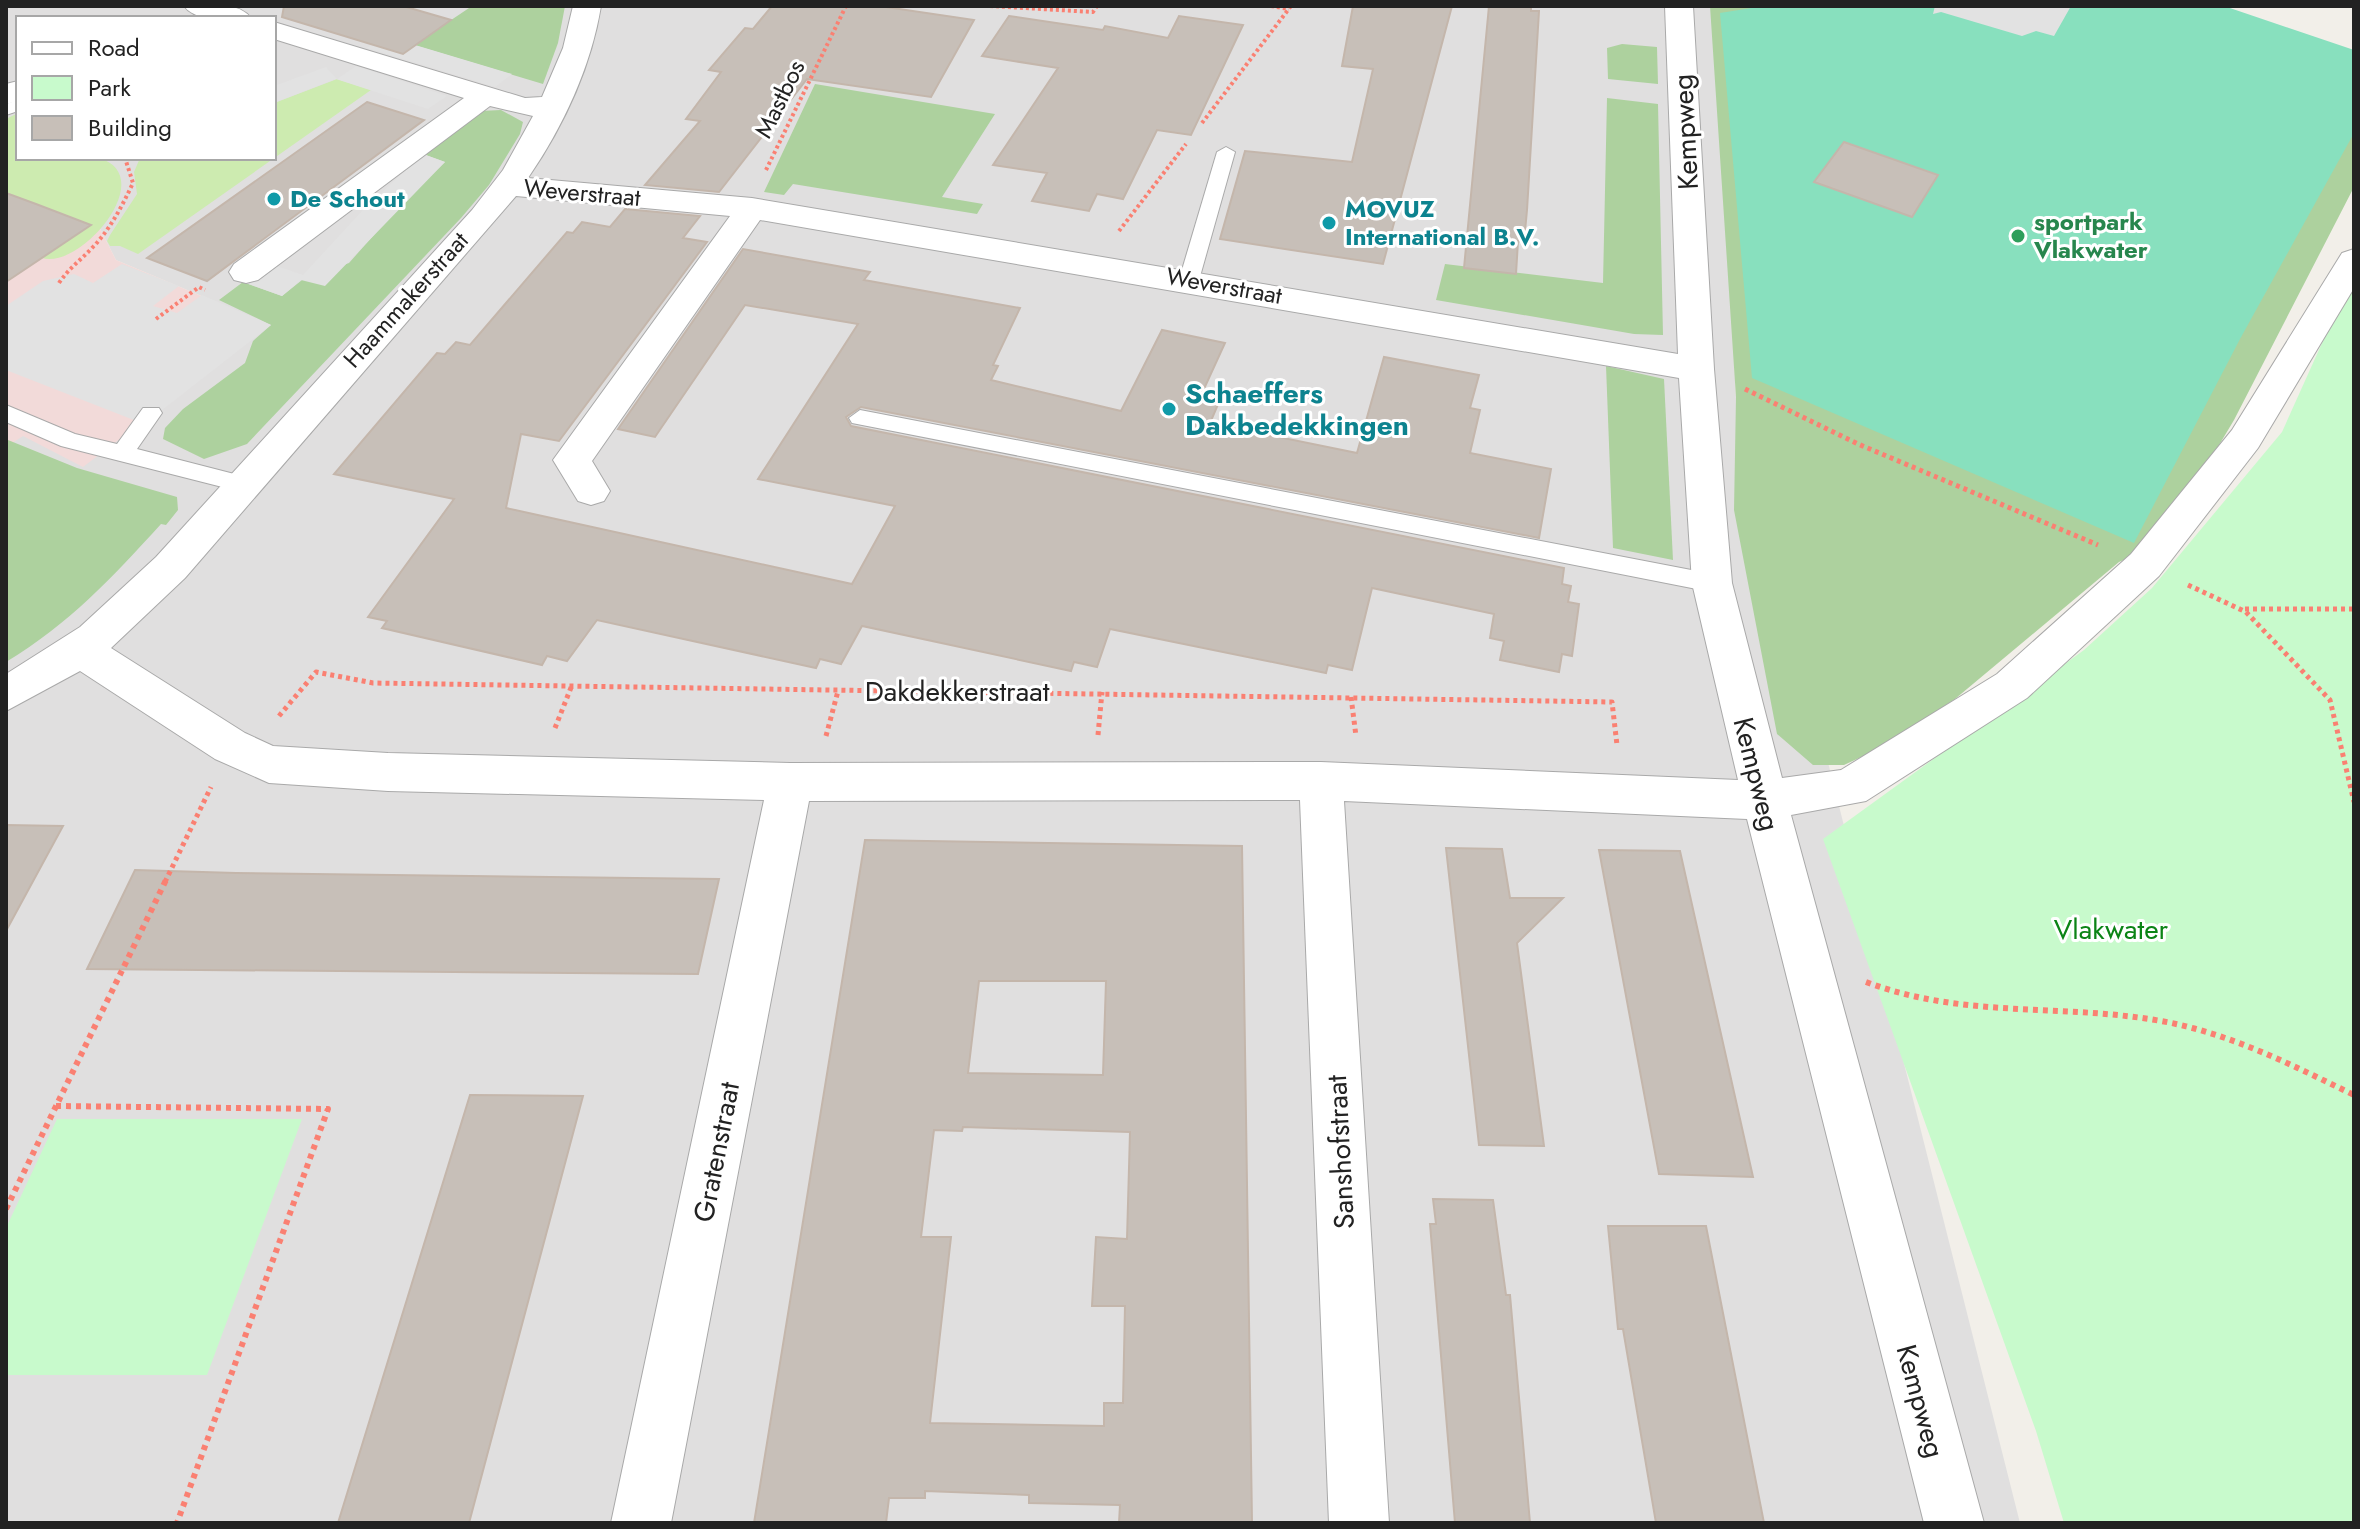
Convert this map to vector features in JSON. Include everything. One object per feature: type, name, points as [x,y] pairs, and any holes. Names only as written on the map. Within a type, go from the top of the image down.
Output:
[{"type":"street","name":"Haammakerstraat","points":[[6,694],[83,651],[162,580],[242,484],[508,186],[555,106],[587,6]]},
{"type":"street","name":"Kempweg","points":[[1679,6],[1696,366],[1712,583],[1809,980],[1954,1523]]},
{"type":"street","points":[[276,31],[523,107],[555,106]]},
{"type":"street","points":[[246,272],[487,95]]},
{"type":"street","name":"Weverstraat","points":[[508,186],[750,208],[1696,366]]},
{"type":"street","points":[[591,491],[572,460],[750,208]]},
{"type":"street","points":[[83,651],[238,750],[269,764],[388,772],[790,782],[1321,781],[1763,800],[1850,788],[2012,686],[2145,565],[2245,439],[2354,260]]},
{"type":"street","name":"Sanshofstraat","points":[[1321,781],[1359,1523]]},
{"type":"street","name":"Gratenstraat","points":[[641,1523],[790,782]]},
{"type":"lane","points":[[1189,280],[1226,152]]},
{"type":"lane","points":[[6,413],[69,440],[242,484]]},
{"type":"lane","points":[[122,454],[151,413]]},
{"type":"lane","points":[[860,418],[1712,583]]},
{"type":"path","name":"Mastbos","points":[[750,208],[846,6]]},
{"type":"path","points":[[992,6],[1093,12],[1097,6]]},
{"type":"path","points":[[1271,6],[1289,9]]},
{"type":"path","points":[[1310,6],[1328,6]]},
{"type":"path","points":[[59,283],[74,261],[92,248],[118,214],[133,183],[123,160]]},
{"type":"path","points":[[156,319],[199,287],[216,294]]},
{"type":"path","points":[[1696,366],[1786,412],[2145,565],[2240,609],[2330,700],[2354,802]]},
{"type":"path","points":[[2240,609],[2354,609]]},
{"type":"path","name":"Dakdekkerstraat","points":[[238,750],[316,672],[373,683],[1612,702],[1623,794]]},
{"type":"path","points":[[6,1209],[238,750]]},
{"type":"path","points":[[1809,980],[1846,973],[1898,996],[2001,1012],[2132,1017],[2230,1037],[2354,1095]]},
{"type":"path","points":[[56,1106],[328,1109],[177,1523]]},
{"type":"shaded area","points":[[6,6],[1719,6],[1736,398],[2020,1523],[6,1523],[6,447],[22,435],[270,325],[116,260],[92,213],[6,184]]},
{"type":"shaded area","points":[[1935,6],[2071,6],[2054,36],[2036,31],[2022,36],[1941,12],[1933,14]]},
{"type":"shaded area","points":[[385,36],[512,74],[495,87],[367,48]]},
{"type":"shaded area","points":[[356,66],[447,96],[428,109],[336,79],[276,102],[276,85],[326,67],[337,79]]},
{"type":"shaded area","points":[[423,154],[445,162],[325,286],[301,280],[282,296],[243,282],[268,263],[303,275],[363,210]]},
{"type":"shaded area","points":[[6,184],[92,213],[116,260],[270,325],[83,467],[23,436],[6,447]]},
{"type":"shaded area","points":[[122,264],[179,286],[153,306],[177,313],[202,295],[271,325],[144,424],[6,370],[6,306],[43,281],[74,274],[93,283]]},
{"type":"green space","points":[[472,6],[565,6],[558,43],[543,84],[414,45]]},
{"type":"green space","name":"sportpark Vlakwater","points":[[1710,6],[1834,6],[2354,76],[2354,187],[2234,420],[2160,544],[2119,562],[1955,699],[1883,747],[1844,765],[1813,765],[1777,734],[1734,510],[1736,397]]},
{"type":"green space","name":"sportpark Vlakwater","points":[[1764,6],[2224,6],[2354,50],[2354,133],[2240,339],[2134,543],[1752,378],[1720,13]]},
{"type":"green space","points":[[1622,44],[1657,47],[1658,84],[1608,79],[1607,48]]},
{"type":"green space","points":[[337,79],[371,90],[276,157],[276,102]]},
{"type":"green space","points":[[815,84],[995,114],[942,197],[983,204],[977,214],[793,184],[784,195],[764,192]]},
{"type":"green space","points":[[1607,98],[1658,104],[1663,335],[1634,334],[1436,300],[1445,264],[1603,283]]},
{"type":"green space","points":[[501,110],[523,122],[520,134],[489,185],[247,444],[204,459],[163,439],[165,428],[183,409],[245,363],[253,341],[271,325],[219,300],[243,282],[282,296],[302,280],[349,263],[403,202],[445,162],[423,154],[480,111]]},
{"type":"green space","points":[[16,114],[16,160],[102,160],[116,168],[121,183],[118,201],[108,219],[76,250],[58,258],[42,258],[90,225],[6,194],[6,119]]},
{"type":"green space","points":[[139,160],[272,160],[138,254],[120,246],[110,246],[107,241],[137,194],[134,172]]},
{"type":"green space","name":"Vlakwater","points":[[2354,272],[2354,1523],[2064,1523],[2036,1431],[1823,839],[2084,650],[2152,588],[2282,432]]},
{"type":"green space","points":[[1606,366],[1664,379],[1673,560],[1613,548]]},
{"type":"green space","points":[[8,440],[77,468],[177,497],[178,510],[70,616],[6,662]]},
{"type":"green space","points":[[57,1119],[302,1119],[207,1375],[6,1375],[6,1228]]},
{"type":"building","points":[[284,6],[403,6],[451,20],[403,54],[282,17]]},
{"type":"building","points":[[772,6],[879,6],[974,20],[931,97],[807,79],[719,192],[645,185],[700,121],[686,119],[721,72],[709,70],[745,28],[753,29]]},
{"type":"building","points":[[1353,6],[1452,6],[1383,264],[1220,239],[1245,151],[1352,162],[1373,69],[1342,66]]},
{"type":"building","points":[[1489,6],[1531,6],[1531,11],[1539,11],[1527,210],[1524,242],[1518,241],[1516,274],[1464,268]]},
{"type":"building","points":[[1009,16],[1103,30],[1105,26],[1168,38],[1179,16],[1243,25],[1191,135],[1157,130],[1123,199],[1097,194],[1089,211],[1032,201],[1047,173],[993,165],[1058,68],[982,56]]},
{"type":"building","name":"De Schout","points":[[367,102],[424,120],[207,281],[147,258]]},
{"type":"building","points":[[1844,142],[1938,175],[1912,217],[1814,182]]},
{"type":"building","points":[[6,193],[36,204],[91,225],[6,282]]},
{"type":"building","points":[[625,209],[700,216],[683,238],[707,242],[559,441],[521,434],[506,508],[852,584],[895,506],[758,479],[858,324],[745,305],[655,437],[618,429],[743,249],[870,272],[864,280],[1020,308],[993,365],[998,366],[991,380],[1121,411],[1162,330],[1225,343],[1203,391],[1222,395],[1210,423],[1357,453],[1384,357],[1479,375],[1470,408],[1480,410],[1470,453],[1551,469],[1539,538],[861,407],[846,417],[851,426],[1564,568],[1562,584],[1571,586],[1568,602],[1579,604],[1572,656],[1562,654],[1559,672],[1500,660],[1504,641],[1490,638],[1494,614],[1372,588],[1352,670],[1328,665],[1326,673],[1110,629],[1097,667],[1074,662],[1071,671],[862,626],[841,664],[820,659],[816,668],[597,620],[567,661],[547,656],[542,665],[382,628],[387,621],[368,617],[454,499],[334,474],[437,353],[445,354],[456,342],[470,345],[567,232],[573,233],[582,222],[610,227]]},
{"type":"building","points":[[6,825],[63,826],[6,931]]},
{"type":"building","points":[[865,840],[1242,846],[1252,1523],[1119,1523],[1120,1505],[1029,1503],[1029,1495],[925,1491],[925,1498],[889,1498],[886,1523],[754,1523]],"holes":[[[979,981],[1106,981],[1103,1075],[968,1073]],[[963,1127],[1130,1132],[1127,1239],[1096,1237],[1092,1306],[1125,1306],[1123,1403],[1104,1403],[1104,1426],[930,1423],[951,1237],[921,1237],[934,1130],[962,1131]]]},
{"type":"building","points":[[1446,848],[1502,849],[1510,898],[1563,898],[1517,943],[1544,1146],[1479,1145]]},
{"type":"building","points":[[1599,850],[1680,851],[1753,1177],[1659,1174]]},
{"type":"building","points":[[135,870],[719,879],[698,974],[87,969]]},
{"type":"building","points":[[470,1095],[583,1096],[469,1523],[338,1523]]},
{"type":"building","points":[[1433,1199],[1493,1200],[1506,1295],[1510,1295],[1530,1523],[1455,1523],[1430,1224],[1436,1224]]},
{"type":"building","points":[[1608,1226],[1706,1226],[1764,1523],[1656,1523],[1623,1329],[1618,1329]]},
{"type":"place","name":"De Schout","points":[[274,199]]},
{"type":"place","name":"MOVUZ International B.V.","points":[[1329,223]]},
{"type":"place","name":"sportpark Vlakwater","points":[[2018,236]]},
{"type":"place","name":"Schaeffers Dakbedekkingen","points":[[1169,409]]}]
